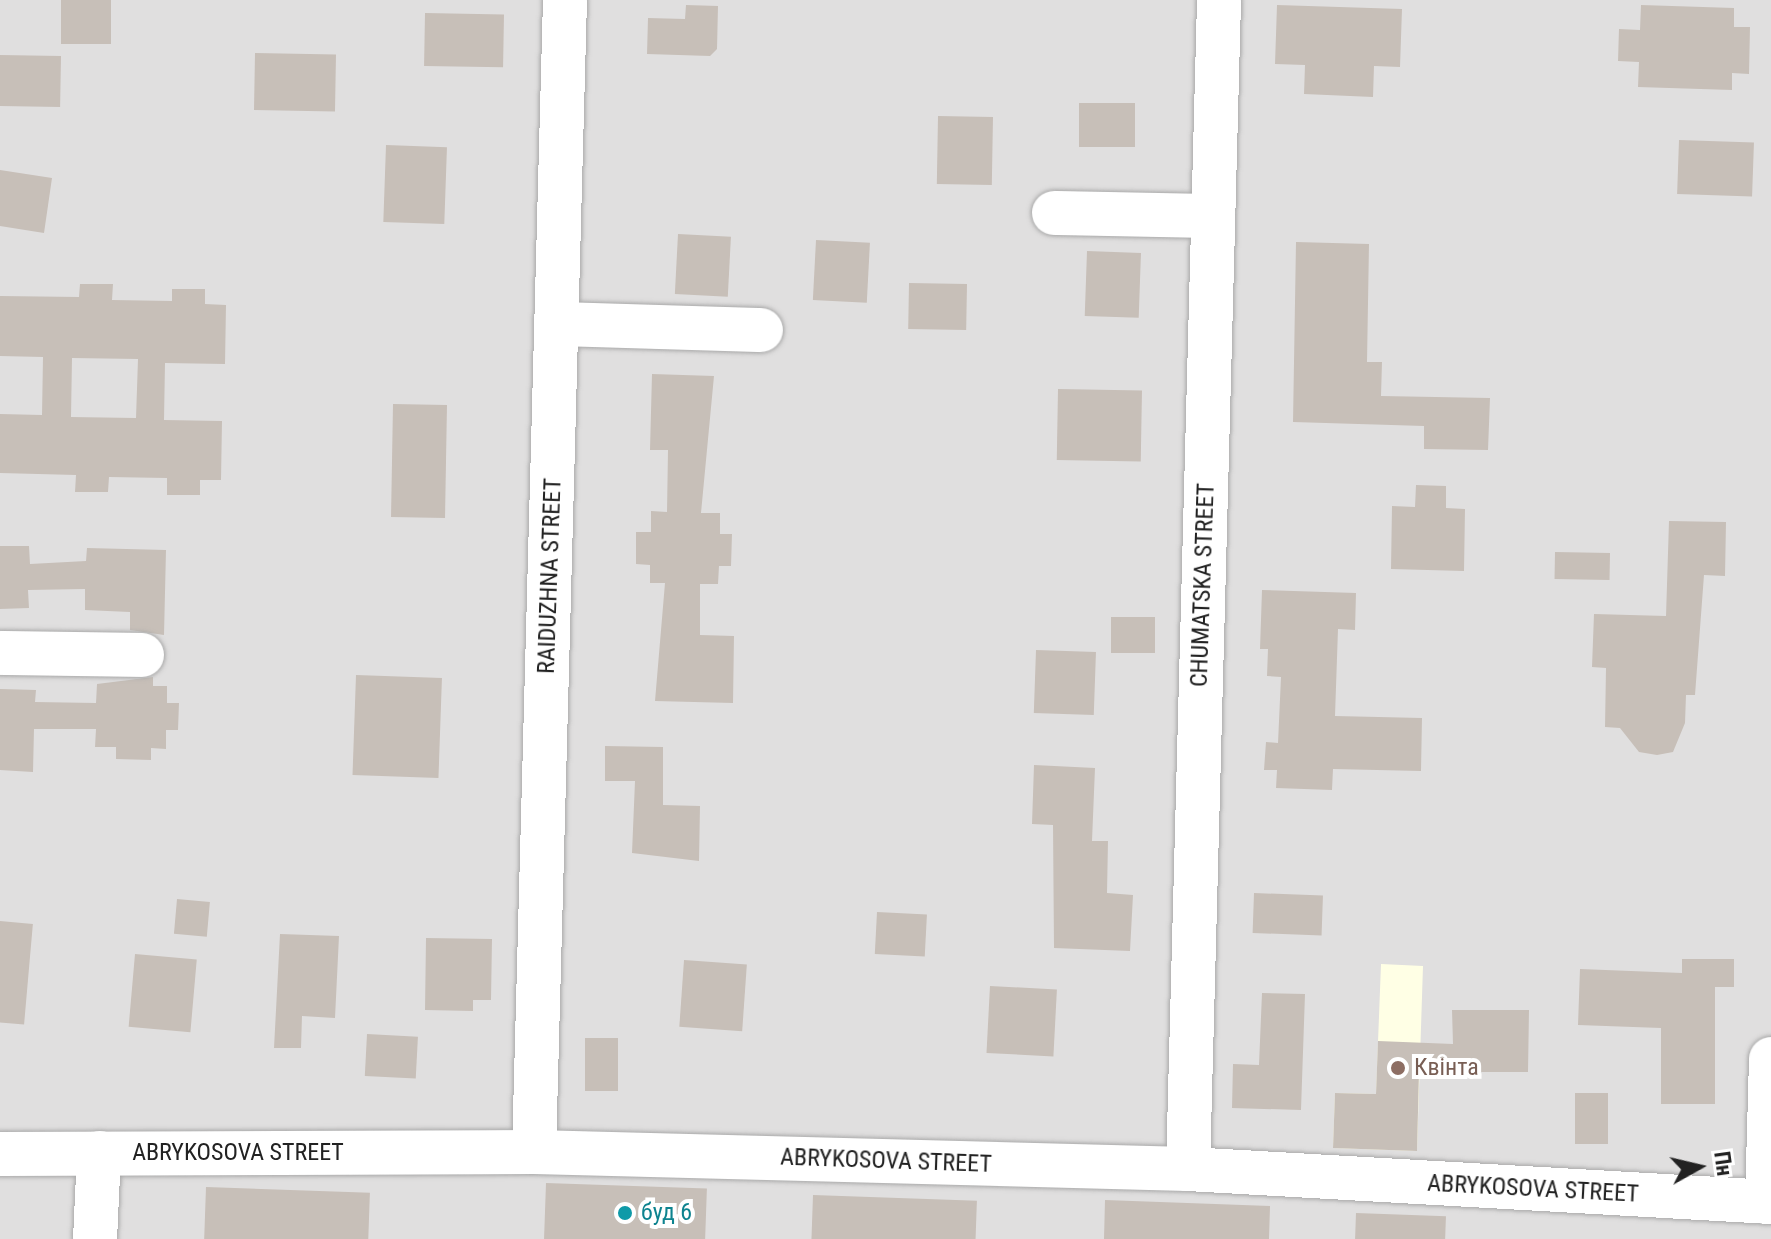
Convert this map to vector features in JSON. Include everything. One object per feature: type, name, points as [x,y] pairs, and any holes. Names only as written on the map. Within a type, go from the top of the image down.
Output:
[{"type":"street","name":"RAIDUZHNA STREET","points":[[534,1152],[565,0]]},
{"type":"street","name":"CHUMATSKA STREET","points":[[1188,1169],[1219,0]]},
{"type":"street","points":[[1054,213],[1213,216]]},
{"type":"street","points":[[557,324],[761,330]]},
{"type":"street","points":[[0,653],[142,655]]},
{"type":"street","points":[[1769,1202],[1771,1059]]},
{"type":"street","name":"ABRYKOSOVA STREET","points":[[0,1154],[534,1152],[1188,1169],[1769,1202]]},
{"type":"street","points":[[95,1239],[99,1153]]},
{"type":"shaded area","points":[[0,0],[1771,0],[1771,1239],[0,1239]]},
{"type":"shaded area","name":"Квінта","points":[[1381,964],[1423,966],[1417,1151],[1333,1148],[1335,1093],[1376,1094]]},
{"type":"building","points":[[61,0],[111,0],[111,44],[61,44]]},
{"type":"building","points":[[686,5],[718,6],[717,49],[710,56],[647,54],[648,18],[685,19]]},
{"type":"building","points":[[1277,5],[1402,9],[1400,67],[1374,66],[1373,97],[1304,94],[1305,65],[1275,64]]},
{"type":"building","points":[[1641,5],[1734,8],[1734,27],[1750,27],[1749,74],[1732,73],[1732,90],[1638,87],[1639,62],[1618,61],[1619,29],[1640,30]]},
{"type":"building","points":[[425,13],[504,14],[503,67],[424,66]]},
{"type":"building","points":[[255,53],[336,54],[335,111],[254,110]]},
{"type":"building","points":[[0,55],[61,56],[60,107],[0,106]]},
{"type":"building","points":[[1079,103],[1135,103],[1135,147],[1079,147]]},
{"type":"building","points":[[938,116],[993,117],[992,185],[937,184]]},
{"type":"building","points":[[1679,140],[1754,143],[1752,197],[1677,194]]},
{"type":"building","points":[[386,145],[447,147],[444,224],[383,222]]},
{"type":"building","points":[[0,170],[52,178],[44,233],[0,226]]},
{"type":"building","points":[[678,234],[731,237],[728,297],[675,294]]},
{"type":"building","points":[[816,240],[870,243],[867,303],[813,300]]},
{"type":"building","points":[[1296,242],[1369,244],[1367,362],[1382,362],[1381,396],[1490,398],[1488,450],[1424,449],[1424,426],[1293,422]]},
{"type":"building","points":[[1087,251],[1141,253],[1139,318],[1085,316]]},
{"type":"building","points":[[909,283],[967,284],[966,330],[908,329]]},
{"type":"building","points":[[80,284],[113,284],[112,300],[172,301],[172,289],[205,289],[205,304],[226,305],[225,364],[165,363],[164,420],[222,421],[221,480],[200,480],[200,495],[167,495],[167,478],[109,477],[108,492],[75,492],[76,475],[0,473],[0,414],[42,415],[43,357],[0,356],[0,296],[79,297]],"holes":[[[72,358],[138,359],[136,418],[71,417]]]},
{"type":"building","points":[[652,374],[714,376],[701,513],[720,513],[720,534],[732,534],[731,566],[719,566],[718,584],[700,584],[700,635],[734,636],[733,703],[655,701],[665,583],[650,583],[650,565],[636,564],[636,532],[651,532],[651,511],[667,512],[668,450],[650,450]]},
{"type":"building","points":[[1058,389],[1142,390],[1141,461],[1057,460]]},
{"type":"building","points":[[393,404],[447,405],[445,518],[391,517]]},
{"type":"building","points":[[1416,485],[1446,486],[1446,508],[1465,509],[1464,571],[1391,569],[1392,506],[1415,507]]},
{"type":"building","points":[[1669,521],[1726,522],[1725,576],[1704,575],[1695,695],[1686,695],[1685,723],[1673,752],[1657,755],[1639,752],[1620,728],[1605,727],[1606,668],[1592,667],[1594,614],[1666,616]]},
{"type":"building","points":[[0,546],[29,546],[30,564],[86,561],[87,548],[166,550],[164,635],[130,630],[130,612],[85,610],[85,589],[28,590],[29,608],[0,609]]},
{"type":"building","points":[[1555,552],[1610,553],[1610,580],[1555,579]]},
{"type":"building","points":[[1262,590],[1356,593],[1355,630],[1338,629],[1335,716],[1422,718],[1421,771],[1333,769],[1332,790],[1276,788],[1277,770],[1264,770],[1266,742],[1278,743],[1281,677],[1267,676],[1268,649],[1260,649]]},
{"type":"building","points":[[1111,617],[1155,617],[1155,653],[1111,653]]},
{"type":"building","points":[[1036,650],[1096,652],[1094,715],[1034,713]]},
{"type":"building","points":[[356,675],[442,678],[438,778],[353,775]]},
{"type":"building","points":[[153,677],[153,686],[167,686],[167,703],[179,703],[178,730],[166,730],[166,749],[151,748],[151,760],[116,759],[116,747],[95,747],[96,729],[34,729],[33,772],[0,770],[0,689],[36,690],[35,702],[96,703],[97,684]]},
{"type":"building","points":[[605,746],[663,747],[663,805],[700,806],[699,861],[632,853],[635,781],[605,781]]},
{"type":"building","points":[[1034,765],[1095,768],[1092,841],[1108,841],[1107,893],[1133,895],[1130,951],[1054,948],[1053,825],[1032,824]]},
{"type":"building","points":[[1254,893],[1323,895],[1322,935],[1253,933]]},
{"type":"building","points":[[177,899],[210,902],[207,937],[174,934]]},
{"type":"building","points":[[877,912],[927,915],[925,957],[875,954]]},
{"type":"building","points":[[0,921],[33,924],[24,1024],[0,1022]]},
{"type":"building","points":[[280,934],[339,936],[335,1018],[302,1016],[301,1048],[274,1048]]},
{"type":"building","points":[[426,938],[492,939],[491,1000],[473,1000],[473,1011],[425,1010]]},
{"type":"building","points":[[135,954],[197,959],[190,1032],[129,1027]]},
{"type":"building","points":[[1682,959],[1734,959],[1734,987],[1715,987],[1715,1104],[1661,1104],[1661,1028],[1578,1025],[1580,969],[1682,973]]},
{"type":"building","points":[[684,960],[747,964],[742,1031],[679,1027]]},
{"type":"building","points":[[990,986],[1057,990],[1053,1056],[986,1053]]},
{"type":"building","points":[[1262,993],[1305,994],[1301,1110],[1232,1108],[1233,1064],[1259,1065]]},
{"type":"building","points":[[1452,1010],[1529,1010],[1528,1072],[1419,1072],[1417,1151],[1333,1148],[1335,1093],[1376,1094],[1378,1041],[1453,1044]]},
{"type":"building","points":[[367,1034],[418,1037],[416,1079],[365,1076]]},
{"type":"building","points":[[585,1038],[618,1038],[618,1091],[585,1091]]},
{"type":"building","points":[[1575,1093],[1608,1093],[1608,1144],[1575,1144]]},
{"type":"building","name":"буд 6","points":[[546,1183],[707,1189],[705,1239],[544,1239]]},
{"type":"building","points":[[206,1187],[370,1193],[368,1239],[204,1239]]},
{"type":"building","points":[[813,1195],[977,1201],[976,1239],[811,1239]]},
{"type":"building","points":[[1105,1200],[1270,1206],[1269,1239],[1104,1239]]},
{"type":"building","points":[[1356,1213],[1446,1216],[1445,1239],[1355,1239]]},
{"type":"place","name":"Квінта","points":[[1398,1068]]},
{"type":"place","name":"буд 6","points":[[625,1213]]}]
